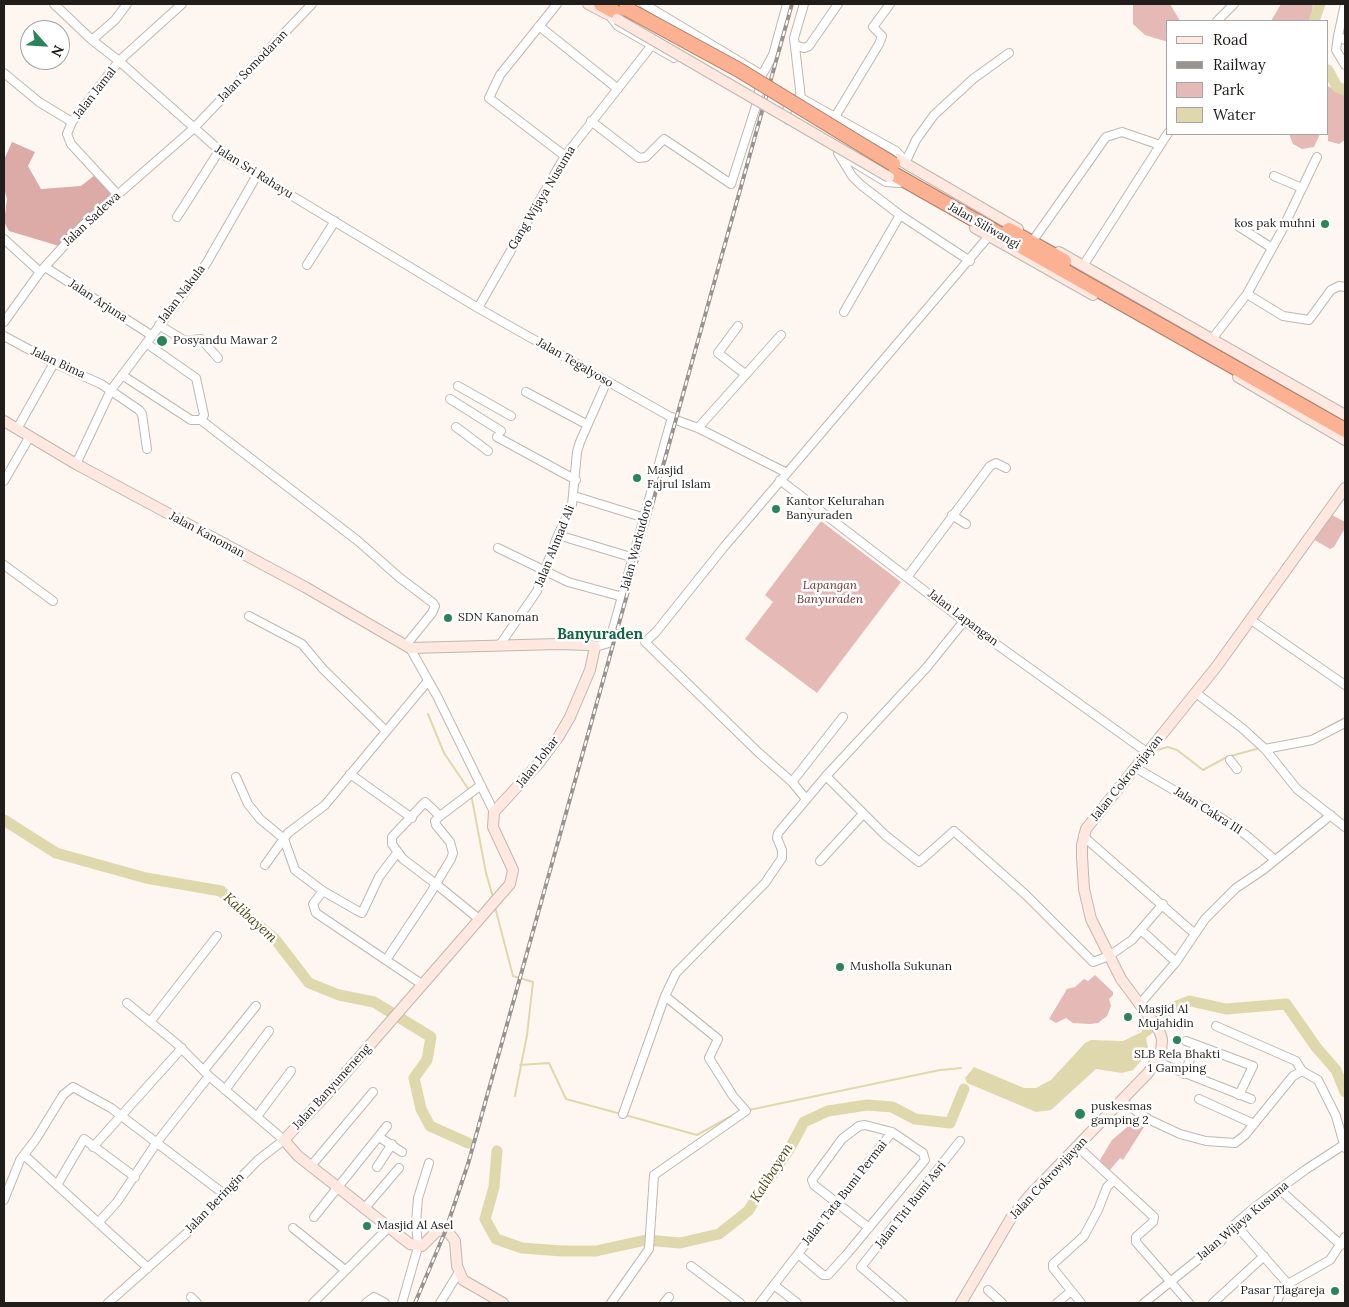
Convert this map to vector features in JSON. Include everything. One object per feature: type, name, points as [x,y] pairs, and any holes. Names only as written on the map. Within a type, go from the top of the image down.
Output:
[{"type":"highway","name":"Jalan Siliwangi","points":[[617,10],[739,70],[898,169],[1345,422]]},
{"type":"highway","name":"Jalan Siliwangi","points":[[898,169],[1127,294],[1167,321],[1345,430]]},
{"type":"street","name":"Jalan Sri Rahayu","points":[[54,4],[218,151],[478,308]]},
{"type":"street","points":[[92,40],[115,20],[127,4]]},
{"type":"street","name":"Jalan Jamal","points":[[118,195],[71,144],[67,134],[72,122],[119,61],[182,4]]},
{"type":"street","name":"Jalan Somodaran","points":[[193,129],[312,4]]},
{"type":"street","points":[[557,4],[500,75],[490,98],[565,156]]},
{"type":"street","points":[[588,4],[617,10],[618,26],[757,103]]},
{"type":"street","points":[[644,4],[762,75]]},
{"type":"street","points":[[591,121],[639,158],[646,157],[664,139],[731,184],[757,103],[762,75],[773,55],[787,4]]},
{"type":"street","points":[[801,98],[794,38],[804,4]]},
{"type":"street","points":[[795,45],[804,48],[809,46],[838,4]]},
{"type":"street","points":[[835,117],[879,44],[882,36],[873,26],[890,4]]},
{"type":"street","points":[[1219,20],[1234,4]]},
{"type":"street","points":[[1345,4],[1342,38],[1336,50],[1345,66]]},
{"type":"street","points":[[539,26],[618,89]]},
{"type":"street","name":"Gang Wijaya Nusuma","points":[[478,308],[565,156],[652,45]]},
{"type":"street","points":[[1009,53],[973,79],[934,115],[898,169],[886,182],[788,121],[786,115],[788,106],[795,99],[801,98],[896,151],[898,169],[989,236],[1215,363],[1345,440]]},
{"type":"street","points":[[4,73],[39,102],[72,122]]},
{"type":"street","name":"Jalan Sadewa","points":[[4,322],[42,269],[83,225],[193,129]]},
{"type":"street","points":[[1034,239],[1106,137],[1122,132],[1160,144]]},
{"type":"street","points":[[1083,266],[1167,135]]},
{"type":"street","points":[[177,217],[218,151]]},
{"type":"street","points":[[838,153],[852,176],[900,215],[970,261]]},
{"type":"street","points":[[1212,339],[1247,294],[1317,157]]},
{"type":"street","points":[[898,169],[1034,239],[1083,266],[1127,294]]},
{"type":"street","name":"Jalan Nakula","points":[[76,464],[111,390],[206,264],[257,175]]},
{"type":"street","points":[[1274,176],[1302,188]]},
{"type":"street","points":[[844,312],[900,215]]},
{"type":"street","points":[[307,265],[335,221]]},
{"type":"street","points":[[1238,226],[1272,248]]},
{"type":"street","points":[[806,799],[792,782],[759,753],[645,642],[656,632],[717,554],[970,261],[989,236]]},
{"type":"street","name":"Jalan Arjuna","points":[[4,239],[42,269],[151,335]]},
{"type":"street","points":[[1247,294],[1283,316],[1309,320],[1331,290],[1339,286],[1345,287]]},
{"type":"street","name":"Jalan Tegalyoso","points":[[478,308],[606,382],[672,417],[787,473]]},
{"type":"street","points":[[1167,321],[1212,339],[1345,415]]},
{"type":"street","points":[[159,325],[185,341],[201,339],[218,358]]},
{"type":"street","points":[[738,326],[718,353],[745,374]]},
{"type":"street","points":[[698,428],[780,334]]},
{"type":"street","name":"Jalan Bima","points":[[4,336],[54,363],[101,384],[140,412],[147,449]]},
{"type":"street","points":[[146,343],[196,378],[204,415],[201,420]]},
{"type":"street","points":[[17,429],[54,363]]},
{"type":"street","points":[[122,375],[191,420],[201,420],[334,522],[400,578],[433,603],[435,606],[432,613],[408,646]]},
{"type":"street","name":"Jalan Ahmad Ali","points":[[499,646],[532,601],[544,572],[574,496],[577,452],[586,424],[606,382]]},
{"type":"street","points":[[458,386],[511,416]]},
{"type":"street","points":[[526,392],[586,424]]},
{"type":"street","points":[[450,399],[499,434],[576,480]]},
{"type":"street","name":"Jalan Warkudoro","points":[[595,647],[609,643],[672,417]]},
{"type":"street","name":"Jalan Kanoman","points":[[4,421],[76,464],[304,587],[408,646]]},
{"type":"street","points":[[456,427],[488,450]]},
{"type":"street","points":[[4,481],[30,436]]},
{"type":"street","points":[[908,576],[990,466],[996,463],[1006,468]]},
{"type":"street","name":"Jalan Lapangan","points":[[780,480],[964,620],[1148,753]]},
{"type":"street","name":"Jalan Cokrowijayan","points":[[1083,836],[1093,819],[1196,693],[1251,620],[1345,488]]},
{"type":"street","points":[[574,496],[645,518]]},
{"type":"street","points":[[952,515],[966,524]]},
{"type":"street","points":[[558,535],[634,558]]},
{"type":"street","points":[[498,548],[544,572],[586,587],[623,596]]},
{"type":"street","points":[[4,565],[53,601]]},
{"type":"street","points":[[249,616],[302,644],[322,669],[385,730]]},
{"type":"street","points":[[623,1114],[665,996],[676,973],[747,902],[777,866],[782,850],[777,838],[778,833],[826,776],[927,667],[964,620]]},
{"type":"street","points":[[1251,620],[1345,685]]},
{"type":"street","points":[[408,646],[566,644],[595,647]]},
{"type":"street","points":[[323,891],[313,904],[316,913],[422,985],[508,886],[513,873],[493,827],[494,812],[428,681],[408,646]]},
{"type":"street","name":"Jalan Johar","points":[[494,812],[539,763],[559,736],[570,717],[590,670],[595,647]]},
{"type":"street","points":[[265,865],[284,838],[324,804],[428,681]]},
{"type":"street","points":[[1196,693],[1264,748],[1290,782],[1345,827]]},
{"type":"street","points":[[792,782],[843,717]]},
{"type":"street","points":[[1264,748],[1312,740],[1345,723]]},
{"type":"street","points":[[1230,760],[1237,769]]},
{"type":"street","name":"Jalan Cakra III","points":[[1136,768],[1225,820],[1275,860]]},
{"type":"street","points":[[350,774],[412,818]]},
{"type":"street","points":[[826,776],[885,835],[920,862],[954,831],[1026,895],[1093,962],[1109,956],[1132,940],[1163,904]]},
{"type":"street","points":[[236,777],[248,804],[260,819],[284,838],[295,870],[323,891],[362,913],[379,877],[398,853]]},
{"type":"street","points":[[386,960],[451,859],[453,850],[450,842],[436,826],[436,821],[481,785]]},
{"type":"street","points":[[440,816],[425,802],[412,818],[391,838],[392,844],[398,853],[479,919]]},
{"type":"street","points":[[820,861],[864,814]]},
{"type":"street","points":[[1139,1005],[1176,962],[1205,919],[1236,888],[1330,816]]},
{"type":"street","points":[[1083,836],[1163,904],[1195,934]]},
{"type":"street","points":[[1083,836],[1084,889],[1095,931],[1139,1005],[1156,1026],[1163,1046],[1157,1062],[1252,1099]]},
{"type":"street","points":[[1141,930],[1176,962]]},
{"type":"street","points":[[150,1022],[217,936]]},
{"type":"street","name":"Jalan Banyumeneng","points":[[418,1247],[408,1243],[364,1209],[311,1166],[284,1140],[336,1085],[422,985]]},
{"type":"street","points":[[611,1303],[649,1249],[654,1176],[745,1111],[709,1058],[718,1039],[665,996]]},
{"type":"street","points":[[126,1003],[182,1048],[206,1073],[258,1115],[284,1140]]},
{"type":"street","points":[[98,1223],[135,1177],[157,1142],[256,1006]]},
{"type":"street","points":[[1216,1026],[1296,1061],[1302,1071],[1311,1074],[1322,1088],[1336,1116],[1345,1145]]},
{"type":"street","points":[[225,1090],[269,1031]]},
{"type":"street","points":[[1186,1041],[1253,1066],[1239,1095]]},
{"type":"street","points":[[1184,1074],[1196,1045]]},
{"type":"street","points":[[94,1147],[182,1048]]},
{"type":"street","name":"Jalan Cokrowijayan","points":[[961,1303],[1011,1218],[1157,1062]]},
{"type":"street","points":[[258,1115],[291,1071]]},
{"type":"street","points":[[1121,1101],[1164,1127],[1206,1141],[1234,1144],[1254,1124],[1293,1076],[1302,1071]]},
{"type":"street","points":[[4,1200],[16,1169],[24,1155],[70,1088],[78,1088],[122,1116],[224,1194]]},
{"type":"street","points":[[311,1166],[373,1092]]},
{"type":"street","points":[[1199,1099],[1254,1124]]},
{"type":"street","points":[[314,1217],[388,1126]]},
{"type":"street","points":[[798,1254],[823,1275],[828,1275],[869,1228],[925,1160],[923,1153],[892,1132],[873,1126],[858,1126],[842,1139],[812,1180],[814,1185],[869,1228]]},
{"type":"street","name":"Jalan Tata Bumi Permai","points":[[760,1303],[892,1132]]},
{"type":"street","points":[[379,1137],[402,1152]]},
{"type":"street","points":[[57,1184],[84,1139],[135,1177]]},
{"type":"street","name":"Jalan Beringin","points":[[108,1303],[188,1232],[258,1160],[284,1140]]},
{"type":"street","name":"Jalan Titi Bumi Asri","points":[[903,1303],[861,1267],[960,1141]]},
{"type":"street","points":[[377,1168],[392,1144]]},
{"type":"street","name":"Jalan Wijaya Kusuma","points":[[1144,1303],[1222,1241],[1235,1224],[1279,1189],[1345,1145]]},
{"type":"street","points":[[1078,1147],[1154,1217],[1154,1222],[1136,1237],[1136,1242],[1189,1303]]},
{"type":"street","points":[[24,1155],[148,1268]]},
{"type":"street","points":[[402,1303],[418,1247],[416,1223],[418,1198],[429,1163]]},
{"type":"street","points":[[364,1209],[399,1168]]},
{"type":"street","points":[[1081,1303],[1070,1292],[1053,1268],[1053,1264],[1084,1236],[1098,1210],[1107,1187],[1113,1180]]},
{"type":"street","points":[[1279,1189],[1341,1245]]},
{"type":"street","points":[[1235,1224],[1288,1284]]},
{"type":"street","points":[[313,1303],[389,1227]]},
{"type":"street","points":[[293,1228],[345,1270]]},
{"type":"street","points":[[418,1247],[424,1245],[433,1233],[438,1230],[445,1232],[455,1241],[459,1272],[463,1280],[496,1302]]},
{"type":"street","points":[[1277,1303],[1279,1296],[1288,1284],[1330,1260],[1345,1237]]},
{"type":"street","points":[[1213,1303],[1264,1256]]},
{"type":"street","points":[[691,1266],[740,1303]]},
{"type":"street","points":[[440,1303],[459,1272]]},
{"type":"street","points":[[774,1285],[797,1303]]},
{"type":"street","points":[[988,1290],[1002,1303]]},
{"type":"street","points":[[1058,1303],[1070,1292]]},
{"type":"street","points":[[366,1303],[373,1297],[385,1303]]},
{"type":"green space","points":[[1133,4],[1170,4],[1179,20],[1166,20],[1166,41],[1145,35],[1133,24]]},
{"type":"green space","points":[[1281,4],[1313,4],[1311,20],[1272,20]]},
{"type":"green space","points":[[1329,87],[1345,96],[1345,140],[1339,144],[1328,141]]},
{"type":"green space","points":[[1289,135],[1320,135],[1314,147],[1302,149],[1293,144]]},
{"type":"green space","points":[[1330,514],[1345,522],[1345,528],[1334,547],[1330,549],[1313,539]]},
{"type":"green space","name":"Lapangan Banyuraden","points":[[821,521],[901,582],[817,693],[745,639],[773,602],[765,595]]},
{"type":"green space","points":[[1095,975],[1113,992],[1109,999],[1111,1006],[1107,1016],[1098,1023],[1090,1024],[1073,1023],[1066,1018],[1056,1023],[1049,1019],[1067,989],[1075,987],[1084,979],[1088,981]]},
{"type":"green space","points":[[1133,1122],[1144,1127],[1123,1160],[1120,1158],[1109,1171],[1100,1160],[1112,1140]]},
{"type":"shaded area","points":[[12,142],[35,152],[28,166],[41,189],[81,186],[100,171],[120,195],[59,246],[9,231],[4,222],[7,199],[4,188],[4,160]]},
{"type":"water","points":[[1155,1022],[1155,1031],[1146,1038],[1149,1052],[1133,1070],[1122,1073],[1096,1069],[1051,1110],[1036,1112],[967,1083],[965,1078],[974,1067],[1024,1088],[1036,1088],[1051,1080],[1085,1043],[1091,1040],[1123,1041],[1142,1032]]},
{"type":"waterway","points":[[1314,20],[1320,4]]},
{"type":"waterway","points":[[1329,72],[1337,87],[1345,90]]},
{"type":"waterway","points":[[428,714],[444,753],[469,790]]},
{"type":"waterway","points":[[1310,737],[1345,718]]},
{"type":"waterway","points":[[1157,750],[1168,747],[1177,750],[1203,770],[1227,757],[1260,748]]},
{"type":"waterway","points":[[471,794],[486,873],[493,897]]},
{"type":"waterway","name":"Kalibayem","points":[[4,820],[56,853],[146,878],[221,891],[241,911],[275,939],[309,983],[339,995],[374,1002],[431,1037],[427,1060],[414,1078],[421,1109],[430,1126],[468,1143]]},
{"type":"waterway","points":[[495,907],[513,976],[533,982],[527,1035],[515,1096]]},
{"type":"waterway","name":"Kalibayem","points":[[1147,1029],[1172,1008],[1190,1001],[1226,1009],[1286,1004],[1316,1047],[1336,1070],[1345,1092]]},
{"type":"waterway","points":[[520,1065],[549,1063],[566,1099],[621,1114]]},
{"type":"waterway","points":[[749,1110],[940,1070],[961,1068]]},
{"type":"waterway","name":"Kalibayem","points":[[497,1151],[494,1187],[485,1219],[496,1239],[522,1248],[562,1251],[596,1251],[646,1240],[680,1243],[719,1234],[748,1211],[790,1148],[804,1122],[828,1111],[867,1105],[892,1107],[915,1119],[950,1123],[964,1089]]},
{"type":"waterway","points":[[625,1115],[697,1135],[735,1114]]},
{"type":"railway","points":[[415,1303],[445,1232],[468,1164],[792,4]]},
{"type":"place","name":"kos pak muhni","points":[[1325,224]]},
{"type":"place","name":"Posyandu Mawar 2","points":[[162,341]]},
{"type":"place","name":"Masjid Fajrul Islam","points":[[637,478]]},
{"type":"place","name":"Kantor Kelurahan Banyuraden","points":[[776,509]]},
{"type":"place","name":"SDN Kanoman","points":[[448,618]]},
{"type":"place","name":"Musholla Sukunan","points":[[840,967]]},
{"type":"place","name":"Masjid Al Mujahidin","points":[[1128,1017]]},
{"type":"place","name":"SLB Rela Bhakti 1 Gamping","points":[[1177,1040]]},
{"type":"place","name":"puskesmas gamping 2","points":[[1080,1114]]},
{"type":"place","name":"Masjid Al Asel","points":[[367,1226]]},
{"type":"place","name":"Pasar Tlagareja","points":[[1335,1291]]},
{"type":"district","name":"Banyuraden","points":[[600,635]]}]
